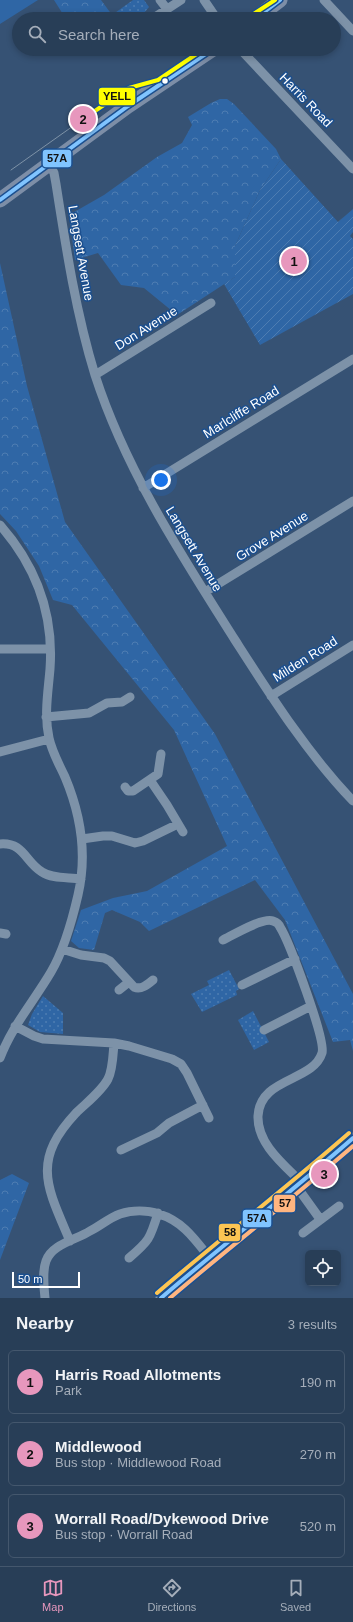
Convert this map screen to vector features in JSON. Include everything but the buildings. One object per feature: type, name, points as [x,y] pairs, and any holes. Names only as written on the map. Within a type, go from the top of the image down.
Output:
[{"type":"main road","points":[[264,12],[280,0]]},
{"type":"main road","points":[[0,200],[48,163],[134,102],[203,56]]},
{"type":"street","points":[[160,0],[167,9]]},
{"type":"street","points":[[162,12],[181,0]]},
{"type":"street","points":[[204,0],[212,12]]},
{"type":"street","points":[[324,0],[335,12]]},
{"type":"street","points":[[341,18],[353,31]]},
{"type":"street","name":"Harris Road","points":[[247,56],[353,169]]},
{"type":"street","name":"Langsett Avenue","points":[[48,163],[54,173],[69,265],[81,323],[96,375],[119,436],[143,488],[162,523],[271,696],[324,767],[349,790],[353,800]]},
{"type":"street","name":"Don Avenue","points":[[96,375],[211,303]]},
{"type":"street","name":"Marlcliffe Road","points":[[143,488],[353,359]]},
{"type":"street","name":"Grove Avenue","points":[[205,592],[353,501]]},
{"type":"street","points":[[0,525],[21,553],[38,585],[47,614],[49,626],[50,669],[46,699],[46,717],[49,739],[76,810],[82,839],[81,879],[78,897],[62,949],[51,972],[15,1026],[0,1058]]},
{"type":"street","name":"Milden Road","points":[[271,696],[353,645]]},
{"type":"street","points":[[0,649],[50,649]]},
{"type":"street","points":[[46,717],[89,713],[107,703],[122,702],[130,697]]},
{"type":"street","points":[[0,752],[49,739]]},
{"type":"street","points":[[125,787],[128,791],[133,791],[158,774],[161,754]]},
{"type":"street","points":[[150,780],[183,832]]},
{"type":"street","points":[[82,839],[112,836],[135,843],[178,824]]},
{"type":"street","points":[[0,844],[16,846],[37,869],[43,873],[81,879]]},
{"type":"street","points":[[223,940],[260,923],[272,920],[280,926],[295,959],[323,1046],[321,1056],[312,1066],[302,1073],[268,1092],[263,1099],[258,1116],[262,1135],[266,1144],[299,1185],[320,1219]]},
{"type":"street","points":[[62,949],[81,955],[104,958],[110,961],[129,982],[137,988],[142,988],[153,980]]},
{"type":"street","points":[[242,985],[295,959]]},
{"type":"street","points":[[119,990],[129,982]]},
{"type":"street","points":[[264,1030],[311,1006]]},
{"type":"street","points":[[15,1026],[43,1039],[99,1041],[161,1054],[181,1064],[209,1118]]},
{"type":"street","points":[[70,1241],[50,1194],[47,1180],[50,1151],[59,1132],[108,1079],[114,1043]]},
{"type":"street","points":[[121,1150],[157,1133],[169,1123],[203,1105]]},
{"type":"street","points":[[161,1298],[209,1257],[299,1185],[353,1138]]},
{"type":"street","points":[[303,1233],[320,1219],[340,1206]]},
{"type":"street","points":[[45,1298],[44,1270],[46,1261],[55,1250],[120,1214],[140,1211],[158,1213],[171,1218],[184,1227],[209,1257]]},
{"type":"street","points":[[129,1258],[146,1243],[150,1237],[158,1213]]},
{"type":"green space","points":[[0,0],[38,0],[19,12],[12,12],[12,16],[0,24]]},
{"type":"green space","points":[[54,0],[101,0],[110,12],[62,12]]},
{"type":"green space","points":[[133,0],[144,0],[149,7],[145,12],[116,12]]},
{"type":"green space","points":[[220,99],[227,99],[234,104],[276,149],[281,159],[260,190],[235,246],[235,277],[177,315],[144,288],[121,285],[98,253],[75,260],[69,215],[104,195],[157,157],[182,143],[192,125],[188,117]]},
{"type":"green space","points":[[281,159],[338,222],[353,209],[353,232],[350,236],[353,239],[353,294],[260,345],[224,284],[235,277],[235,246],[260,190]]},
{"type":"green space","points":[[0,263],[27,386],[65,522],[215,734],[353,994],[353,1051],[350,1040],[333,1042],[285,920],[255,880],[149,931],[140,922],[112,910],[105,913],[94,950],[79,948],[71,941],[81,910],[113,898],[147,891],[227,846],[174,730],[72,605],[53,600],[39,566],[16,531],[0,514]]},
{"type":"green space","points":[[229,970],[239,989],[236,991],[237,995],[202,1012],[191,994],[209,985],[207,981]]},
{"type":"green space","points":[[43,996],[63,1013],[63,1034],[40,1032],[28,1025],[32,1014]]},
{"type":"green space","points":[[253,1011],[269,1042],[254,1050],[238,1020]]},
{"type":"green space","points":[[12,1174],[29,1183],[0,1260],[0,1180]]},
{"type":"tram line","points":[[11,170],[83,119]]},
{"type":"transit line","name":"YELL","points":[[257,12],[275,0]]},
{"type":"transit line","name":"57A","points":[[264,12],[280,0]]},
{"type":"transit line","name":"YELL","points":[[83,119],[129,88],[158,80],[194,56]]},
{"type":"transit line","name":"57A","points":[[0,200],[128,106],[203,56]]},
{"type":"transit line","name":"58","points":[[157,1293],[349,1133]]},
{"type":"transit line","name":"57A","points":[[161,1298],[353,1138]]},
{"type":"transit line","name":"57","points":[[170,1298],[353,1146]]},
{"type":"place","name":"Middlewood","points":[[83,119]]},
{"type":"place","name":"Harris Road Allotments","points":[[294,261]]},
{"type":"place","name":"Worrall Road/Dykewood Drive","points":[[324,1174]]}]
